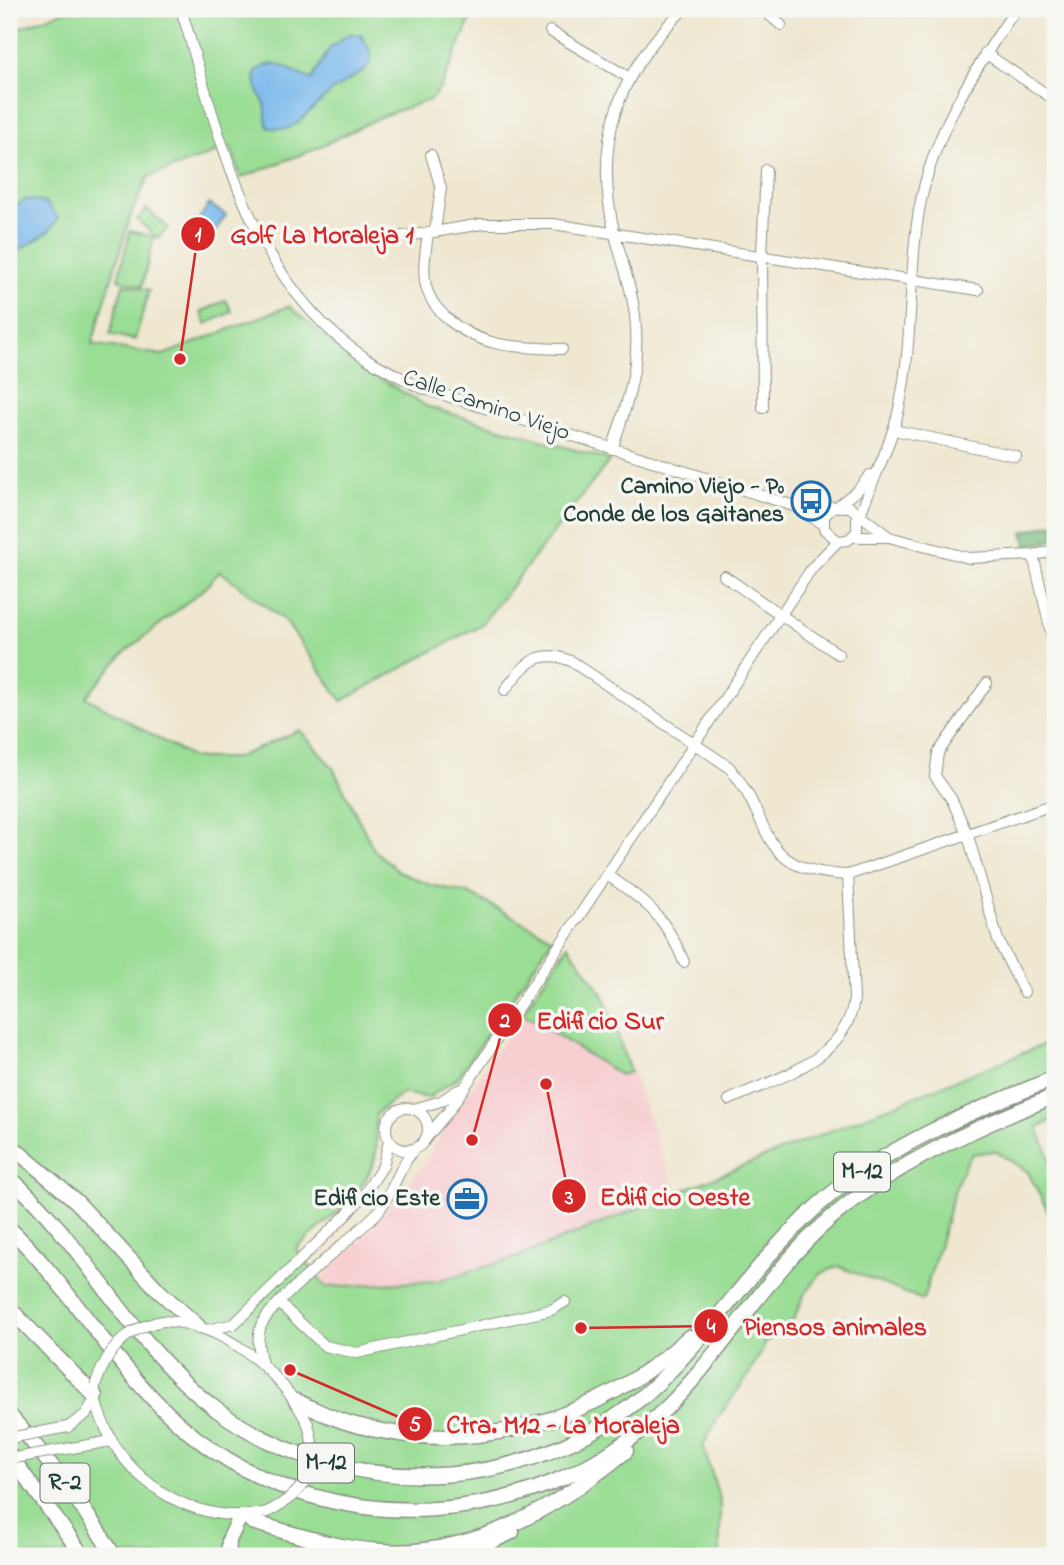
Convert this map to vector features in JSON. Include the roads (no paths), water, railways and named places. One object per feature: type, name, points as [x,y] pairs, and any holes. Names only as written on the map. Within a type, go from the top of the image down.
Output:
[{"type":"highway","name":"M-12","points":[[9,1177],[70,1240],[144,1339],[191,1390],[244,1429],[299,1455],[336,1466],[423,1477],[490,1470],[548,1452],[606,1423],[652,1388],[799,1222],[850,1180],[919,1136],[1055,1078]]},
{"type":"highway","name":"M-12","points":[[9,1228],[70,1297],[135,1381],[172,1418],[243,1468],[306,1493],[345,1504],[397,1510],[461,1508],[500,1501],[572,1474],[614,1450],[658,1416],[684,1391],[785,1264],[833,1217],[877,1183],[945,1142],[1055,1096]]},
{"type":"highway","points":[[9,1144],[77,1202],[160,1292],[202,1328]]},
{"type":"highway","points":[[9,1308],[95,1394]]},
{"type":"highway","points":[[296,1401],[342,1422],[384,1432],[460,1436],[507,1431],[561,1417],[614,1393],[653,1369],[694,1333],[710,1323]]},
{"type":"highway","name":"R-2","points":[[9,1415],[85,1509],[114,1556]]},
{"type":"highway","points":[[460,1556],[495,1542],[573,1492],[650,1431],[658,1416]]},
{"type":"highway","name":"R-2","points":[[9,1454],[83,1556]]},
{"type":"highway","points":[[228,1556],[229,1540],[243,1517],[252,1522],[347,1547],[416,1552],[479,1537],[573,1492]]},
{"type":"street","name":"Calle Camino Viejo","points":[[181,9],[242,202],[263,244],[289,283],[325,323],[366,358],[419,387],[612,449],[794,506],[836,506]]},
{"type":"street","points":[[612,449],[632,384],[636,328],[608,197],[607,152],[611,123],[628,77],[664,27],[684,9]]},
{"type":"street","points":[[761,9],[781,25]]},
{"type":"street","points":[[853,537],[859,527],[859,515],[875,470],[894,430],[901,400],[917,220],[932,160],[954,107],[985,53],[1016,9]]},
{"type":"street","points":[[550,31],[628,77]]},
{"type":"street","points":[[985,53],[1049,96]]},
{"type":"street","points":[[431,155],[441,188],[432,232],[426,285],[437,309],[467,335],[491,345],[562,349]]},
{"type":"street","points":[[763,408],[762,254],[766,170]]},
{"type":"street","points":[[379,239],[516,223],[614,231],[978,289]]},
{"type":"street","points":[[894,430],[1016,456]]},
{"type":"street","points":[[812,568],[822,544],[824,517],[857,491],[875,470]]},
{"type":"street","name":"Calle Camino Viejo","points":[[794,506],[824,527]]},
{"type":"street","points":[[836,506],[859,515],[889,537]]},
{"type":"street","points":[[824,527],[838,541]]},
{"type":"street","points":[[262,1364],[258,1350],[262,1323],[279,1303],[378,1212],[391,1195],[407,1157],[448,1112],[812,568],[838,541],[853,537],[889,537],[969,558],[1033,555],[1055,551]]},
{"type":"street","points":[[1033,555],[1055,649]]},
{"type":"street","points":[[724,576],[838,654]]},
{"type":"street","points":[[505,690],[529,662],[542,656],[556,655],[571,661],[729,767],[745,786],[768,842],[784,858],[804,868],[848,875],[1055,804]]},
{"type":"street","points":[[987,683],[938,753],[936,776],[952,800],[968,836],[998,940],[1024,992]]},
{"type":"street","points":[[607,875],[641,898],[656,913],[669,929],[684,962]]},
{"type":"street","points":[[729,1100],[822,1057],[842,1034],[852,1015],[854,999],[848,875]]},
{"type":"street","points":[[9,1438],[68,1427],[86,1414],[106,1357],[127,1334],[145,1324],[163,1321],[202,1328],[234,1324],[363,1196],[383,1166],[389,1141],[385,1126],[393,1113],[441,1101],[462,1088]]},
{"type":"street","points":[[414,1109],[426,1121],[426,1139]]},
{"type":"street","points":[[389,1141],[400,1149],[414,1149]]},
{"type":"street","points":[[279,1303],[325,1346],[357,1353],[551,1310],[565,1303]]},
{"type":"street","points":[[95,1394],[112,1441],[136,1472],[178,1502],[212,1514],[243,1517],[267,1512],[286,1502],[304,1482],[311,1469],[314,1447],[308,1424],[296,1401],[262,1364],[202,1328]]},
{"type":"street","points":[[9,1460],[112,1441]]},
{"type":"water","points":[[349,34],[361,35],[370,51],[371,61],[366,69],[332,91],[295,125],[286,129],[269,128],[265,105],[256,86],[256,72],[271,64],[312,79],[330,48]]},
{"type":"water","points":[[27,199],[46,203],[58,218],[47,232],[20,250],[9,263],[9,210]]},
{"type":"water","points":[[209,204],[226,215],[207,243],[190,232]]},
{"type":"place","name":"Golf La Moraleja 1","points":[[180,359]]},
{"type":"place","name":"Camino Viejo - Pº Conde de los Gaitanes","points":[[811,501]]},
{"type":"place","name":"Edificio Oeste","points":[[546,1084]]},
{"type":"place","name":"Edificio Sur","points":[[472,1140]]},
{"type":"place","name":"Edificio Este","points":[[467,1199]]},
{"type":"place","name":"Piensos animales","points":[[581,1328]]},
{"type":"place","name":"Ctra. M12 - La Moraleja","points":[[290,1370]]}]
